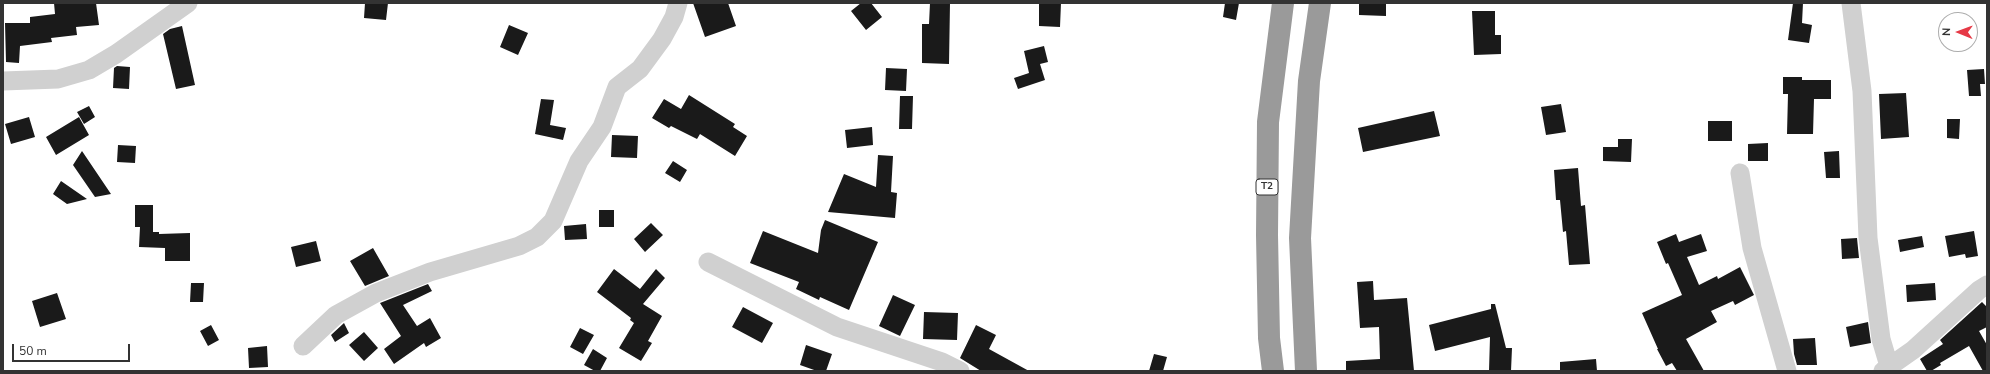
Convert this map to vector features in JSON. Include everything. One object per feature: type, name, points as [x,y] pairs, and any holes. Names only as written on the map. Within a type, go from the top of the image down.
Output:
[{"type":"highway","name":"T2","points":[[1273,371],[1269,338],[1267,235],[1268,122],[1283,3]]},
{"type":"highway","points":[[1306,371],[1300,238],[1309,81],[1320,3]]},
{"type":"street","points":[[3,82],[58,79],[89,70],[116,54],[188,3]]},
{"type":"street","points":[[303,346],[336,315],[376,293],[430,272],[518,246],[537,237],[553,221],[579,161],[602,127],[617,87],[640,69],[662,39],[669,28],[678,3]]},
{"type":"street","points":[[1851,3],[1862,90],[1868,238],[1886,369],[1925,340],[1979,290],[1987,285]]},
{"type":"street","points":[[1740,173],[1752,248],[1787,371]]},
{"type":"street","points":[[708,262],[837,327],[942,362],[960,371]]},
{"type":"building","points":[[54,3],[96,3],[99,25],[76,27],[77,35],[51,38],[52,42],[20,46],[19,63],[6,62],[5,23],[30,23],[30,17],[55,14]]},
{"type":"building","points":[[365,3],[388,3],[386,20],[364,18]]},
{"type":"building","points":[[693,3],[728,3],[736,26],[705,37]]},
{"type":"building","points":[[861,3],[871,3],[882,17],[866,30],[851,11]]},
{"type":"building","points":[[930,3],[950,3],[949,64],[922,63],[922,24],[929,24]]},
{"type":"building","points":[[1039,3],[1061,3],[1060,27],[1039,26]]},
{"type":"building","points":[[1225,3],[1239,3],[1236,20],[1223,17]]},
{"type":"building","points":[[1359,3],[1386,3],[1386,16],[1359,15]]},
{"type":"building","points":[[1793,3],[1803,3],[1802,23],[1812,25],[1809,43],[1788,40]]},
{"type":"building","points":[[1472,11],[1495,11],[1495,35],[1501,35],[1501,54],[1474,55]]},
{"type":"building","points":[[509,25],[528,33],[518,55],[500,47]]},
{"type":"building","points":[[182,26],[195,85],[176,89],[163,34],[170,29]]},
{"type":"building","points":[[1044,46],[1048,62],[1040,64],[1045,80],[1018,89],[1014,78],[1029,73],[1024,51]]},
{"type":"building","points":[[117,66],[130,67],[129,89],[113,88],[114,68]]},
{"type":"building","points":[[886,68],[907,69],[906,91],[885,90]]},
{"type":"building","points":[[1984,69],[1985,84],[1980,84],[1981,96],[1969,96],[1967,70]]},
{"type":"building","points":[[1783,77],[1802,77],[1802,80],[1831,80],[1831,99],[1814,99],[1813,134],[1787,134],[1788,94],[1783,94]]},
{"type":"building","points":[[1906,93],[1909,137],[1881,139],[1879,94]]},
{"type":"building","points":[[689,95],[735,124],[733,127],[747,136],[735,156],[700,134],[697,139],[671,126],[669,128],[652,118],[664,99],[681,109]]},
{"type":"building","points":[[900,96],[913,96],[912,129],[899,129]]},
{"type":"building","points":[[541,99],[554,100],[550,125],[566,128],[563,140],[535,134]]},
{"type":"building","points":[[1561,104],[1566,132],[1546,135],[1541,107]]},
{"type":"building","points":[[89,106],[95,117],[84,124],[77,112]]},
{"type":"building","points":[[1434,111],[1440,136],[1363,152],[1358,128]]},
{"type":"building","points":[[29,117],[35,137],[11,144],[5,124]]},
{"type":"building","points":[[79,117],[89,135],[56,155],[46,137]]},
{"type":"building","points":[[1947,119],[1960,119],[1959,139],[1947,138]]},
{"type":"building","points":[[1708,121],[1732,121],[1732,141],[1708,141]]},
{"type":"building","points":[[872,127],[873,145],[847,148],[845,130]]},
{"type":"building","points":[[612,135],[638,136],[637,158],[611,157]]},
{"type":"building","points":[[1618,139],[1632,139],[1631,162],[1603,161],[1603,147],[1618,147]]},
{"type":"building","points":[[1768,143],[1768,161],[1748,161],[1748,144]]},
{"type":"building","points":[[118,145],[136,146],[135,163],[117,162]]},
{"type":"building","points":[[82,151],[111,194],[95,197],[73,165]]},
{"type":"building","points":[[1839,151],[1840,178],[1826,178],[1824,152]]},
{"type":"building","points":[[878,155],[893,156],[891,192],[897,193],[895,218],[828,212],[844,174],[876,187]]},
{"type":"building","points":[[673,161],[687,170],[680,182],[665,173]]},
{"type":"building","points":[[1578,168],[1581,206],[1585,205],[1590,264],[1569,265],[1566,231],[1563,232],[1560,200],[1556,200],[1554,170]]},
{"type":"building","points":[[61,181],[87,199],[67,204],[53,194]]},
{"type":"building","points":[[135,205],[153,205],[153,232],[159,232],[159,234],[190,233],[190,261],[165,261],[165,248],[139,247],[140,227],[135,227]]},
{"type":"building","points":[[599,210],[614,210],[614,227],[599,227]]},
{"type":"building","points":[[825,220],[878,242],[849,310],[820,297],[819,300],[796,289],[799,282],[750,263],[763,231],[818,253],[821,230]]},
{"type":"building","points":[[651,223],[663,235],[645,252],[634,239]]},
{"type":"building","points":[[586,224],[587,239],[565,240],[564,226]]},
{"type":"building","points":[[1974,231],[1978,256],[1966,258],[1965,254],[1949,257],[1945,236]]},
{"type":"building","points":[[1676,234],[1679,242],[1701,234],[1707,251],[1687,257],[1699,285],[1717,276],[1718,279],[1740,267],[1754,295],[1735,305],[1733,301],[1711,311],[1717,322],[1686,339],[1704,371],[1677,371],[1672,363],[1666,366],[1642,313],[1682,295],[1668,263],[1666,264],[1657,242]]},
{"type":"building","points":[[1922,236],[1924,247],[1900,252],[1898,240]]},
{"type":"building","points":[[1857,238],[1859,258],[1842,259],[1841,239]]},
{"type":"building","points":[[316,241],[321,261],[296,267],[291,247]]},
{"type":"building","points":[[373,248],[389,276],[365,286],[350,261]]},
{"type":"building","points":[[614,269],[640,289],[656,269],[665,278],[643,304],[662,316],[648,341],[652,343],[641,361],[619,348],[634,323],[630,320],[631,318],[597,292]]},
{"type":"building","points":[[1373,281],[1374,300],[1407,298],[1414,371],[1346,371],[1346,361],[1380,359],[1379,327],[1360,328],[1357,282]]},
{"type":"building","points":[[191,283],[204,283],[203,302],[190,302]]},
{"type":"building","points":[[1935,283],[1936,300],[1907,302],[1906,285]]},
{"type":"building","points":[[428,284],[432,291],[403,305],[417,326],[430,318],[441,338],[426,347],[424,343],[394,364],[384,349],[401,336],[380,303]]},
{"type":"building","points":[[57,293],[66,319],[40,327],[32,301]]},
{"type":"building","points":[[893,295],[915,305],[900,336],[879,326]]},
{"type":"building","points":[[1982,302],[1987,307],[1987,327],[1979,331],[1987,345],[1987,371],[1983,371],[1969,346],[1940,363],[1941,365],[1931,371],[1927,371],[1920,359],[1943,344],[1940,340]]},
{"type":"building","points":[[1491,304],[1495,304],[1506,348],[1512,348],[1511,371],[1489,371],[1490,337],[1435,351],[1429,325],[1491,309]]},
{"type":"building","points":[[743,307],[773,323],[762,343],[732,327]]},
{"type":"building","points":[[924,312],[958,313],[957,340],[923,339]]},
{"type":"building","points":[[1868,322],[1871,343],[1850,347],[1846,327]]},
{"type":"building","points":[[344,323],[349,333],[335,342],[331,335]]},
{"type":"building","points":[[211,325],[219,340],[208,346],[200,331]]},
{"type":"building","points":[[976,325],[996,335],[989,349],[1029,371],[981,371],[960,358]]},
{"type":"building","points":[[580,328],[594,335],[583,354],[570,347]]},
{"type":"building","points":[[364,332],[378,348],[364,361],[349,345]]},
{"type":"building","points":[[1815,338],[1817,365],[1797,365],[1794,354],[1793,339]]},
{"type":"building","points":[[806,345],[832,354],[826,371],[817,371],[800,365]]},
{"type":"building","points":[[267,346],[268,367],[249,368],[248,348]]},
{"type":"building","points":[[593,349],[607,358],[600,371],[595,371],[584,365]]},
{"type":"building","points":[[1154,354],[1167,357],[1163,371],[1149,371]]},
{"type":"building","points":[[1596,359],[1597,371],[1560,371],[1560,362]]}]
